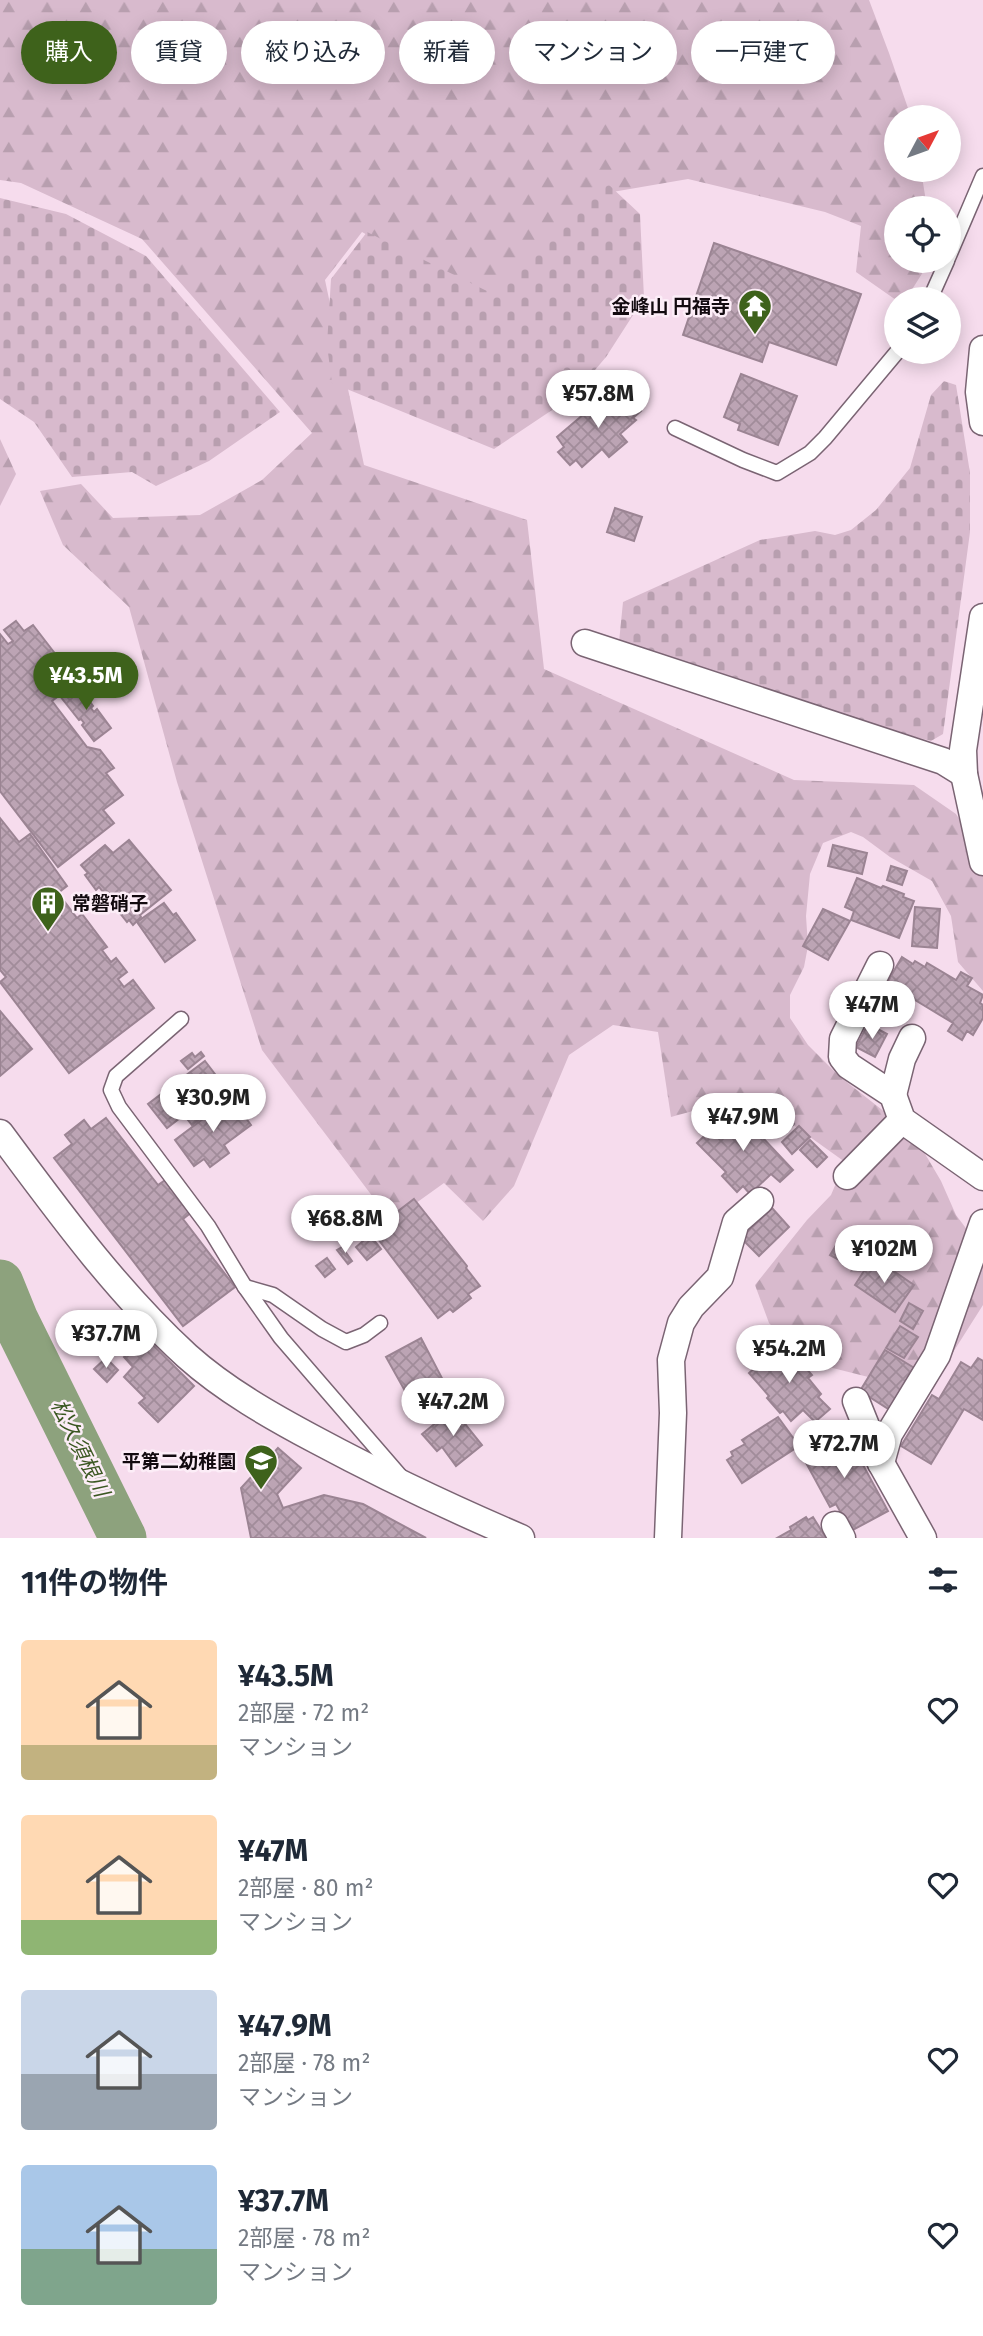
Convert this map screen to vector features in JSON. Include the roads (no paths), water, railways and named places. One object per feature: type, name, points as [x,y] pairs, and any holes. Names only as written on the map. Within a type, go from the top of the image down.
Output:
[{"type":"street","points":[[983,349],[979,392],[983,422]]},
{"type":"street","points":[[983,617],[963,750],[964,774],[977,804],[983,862]]},
{"type":"street","points":[[585,643],[943,761],[964,774]]},
{"type":"street","points":[[880,965],[843,1039],[842,1057],[849,1066],[893,1095]]},
{"type":"street","points":[[912,1038],[902,1059],[893,1095],[897,1111],[902,1120],[983,1177]]},
{"type":"street","points":[[847,1176],[902,1120]]},
{"type":"street","points":[[0,1133],[86,1248],[188,1357],[273,1417],[413,1490],[521,1538]]},
{"type":"street","points":[[668,1538],[673,1413],[671,1360],[681,1322],[691,1307],[720,1277],[736,1222],[760,1201]]},
{"type":"street","points":[[881,1463],[889,1434],[937,1355],[983,1223]]},
{"type":"street","points":[[856,1401],[881,1463],[923,1538]]},
{"type":"lane","points":[[961,228],[983,176]]},
{"type":"lane","points":[[675,428],[777,473],[818,446],[887,364]]},
{"type":"lane","points":[[181,1019],[116,1076],[111,1090],[119,1107],[208,1226],[245,1287],[281,1338],[413,1490]]},
{"type":"lane","points":[[245,1287],[273,1295],[345,1342],[364,1335],[380,1323]]},
{"type":"waterway","name":"松久須根川","points":[[0,1283],[15,1320],[123,1538]]},
{"type":"place","name":"金峰山 円福寺","points":[[755,336]]},
{"type":"place","name":"常磐硝子","points":[[48,933]]},
{"type":"place","name":"平第二幼稚園","points":[[261,1491]]}]
